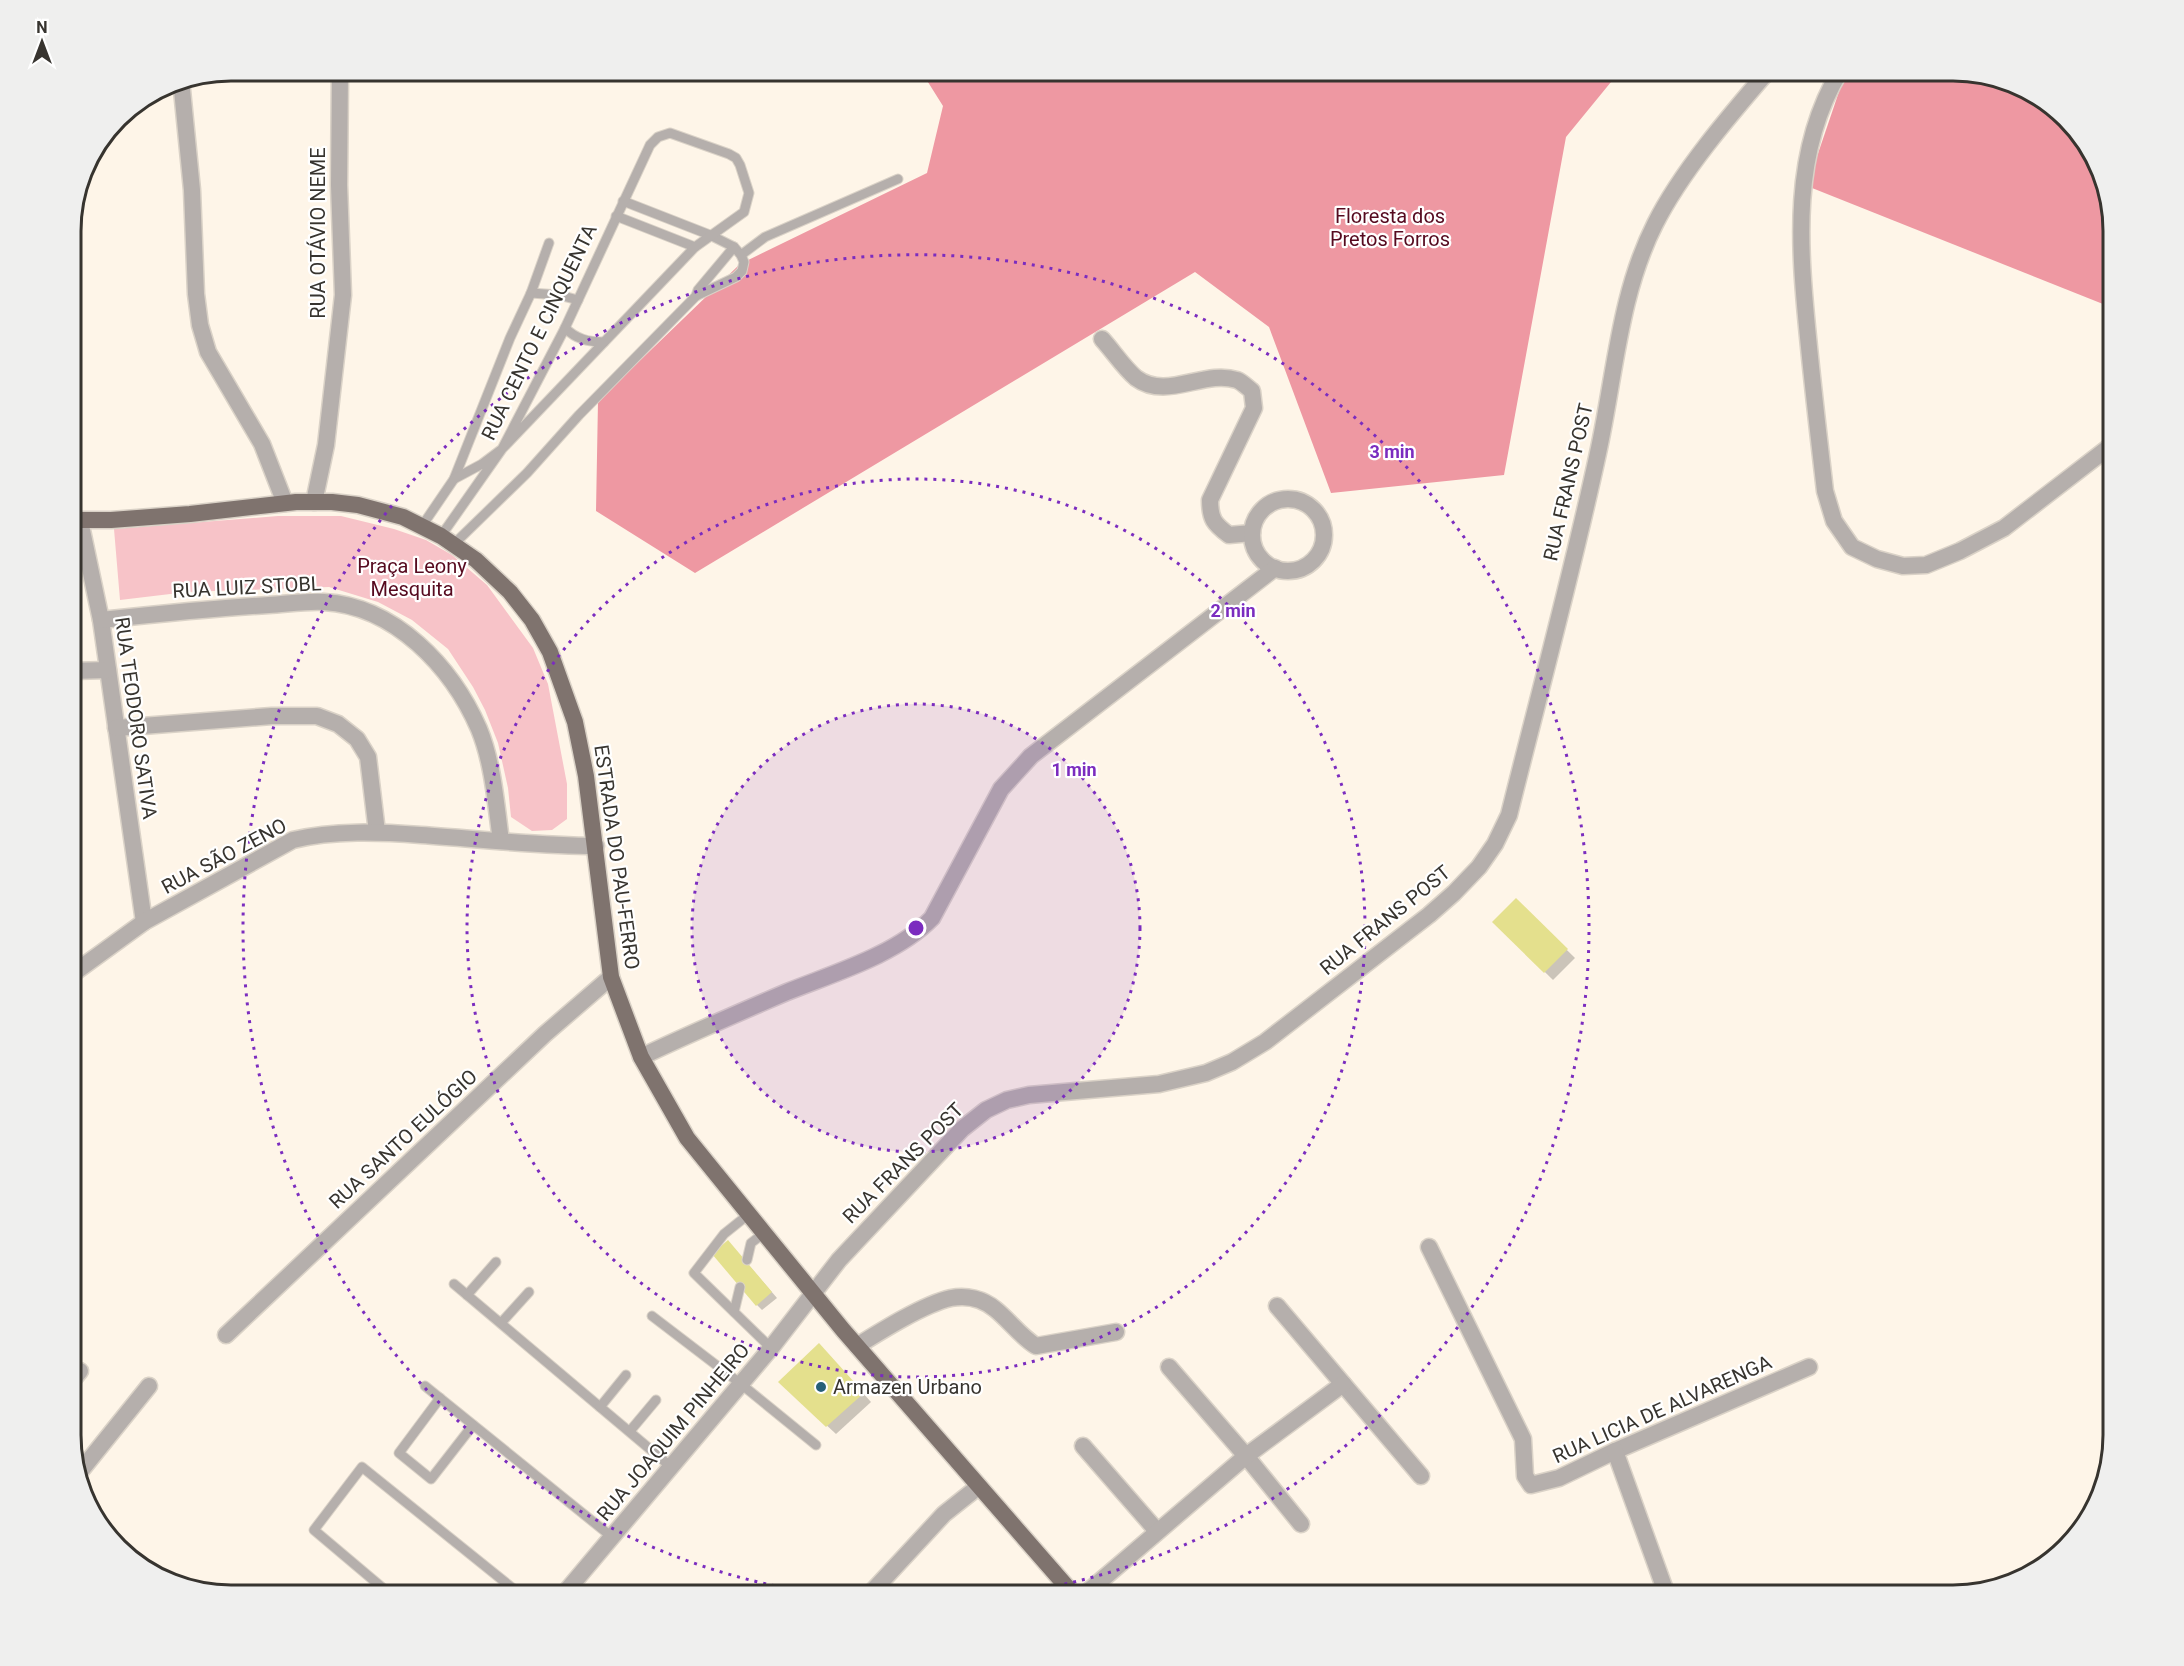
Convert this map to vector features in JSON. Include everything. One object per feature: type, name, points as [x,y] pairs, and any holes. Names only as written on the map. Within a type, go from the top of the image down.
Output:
[{"type":"main road","name":"ESTRADA DO PAU-FERRO","points":[[81,520],[190,514],[285,503],[358,505],[403,517],[448,540],[476,560],[510,592],[532,620],[550,652],[566,695],[581,747],[612,977],[641,1057],[687,1138],[857,1346],[1058,1585]]},
{"type":"street","name":"RUA OTÁVIO NEME","points":[[314,502],[326,445],[343,295],[339,185],[340,81]]},
{"type":"street","name":"RUA FRANS POST","points":[[813,1293],[838,1260],[939,1153],[962,1129],[986,1110],[1007,1100],[1029,1095],[1183,1080],[1232,1062],[1265,1042],[1429,915],[1479,867],[1495,844],[1509,815],[1598,452],[1629,288],[1655,224],[1678,186],[1714,136],[1759,81]]},
{"type":"street","points":[[1833,81],[1815,124],[1805,167],[1800,213],[1805,306],[1825,492],[1834,521],[1852,547],[1877,559],[1903,566],[1926,565],[1960,551],[2004,528],[2103,452]]},
{"type":"street","points":[[183,89],[200,325],[208,352],[262,444],[285,503]]},
{"type":"street","points":[[1102,339],[1136,378],[1154,386],[1176,386],[1216,376],[1238,381],[1252,391],[1254,408],[1210,500],[1210,514],[1215,523],[1229,535],[1252,533]]},
{"type":"street","points":[[1289,499],[1310,506],[1323,525],[1324,536],[1322,547],[1316,557],[1297,569],[1286,570],[1265,563],[1253,544],[1252,533],[1259,512],[1278,500],[1289,499]]},
{"type":"street","name":"RUA TEODORO SATIVA","points":[[81,540],[101,620],[144,922]]},
{"type":"street","points":[[641,1057],[722,1019],[877,955],[922,929],[932,918],[1001,789],[1031,756],[1275,568]]},
{"type":"street","name":"RUA LUIZ STOBL","points":[[101,620],[175,611],[325,602],[363,610],[398,628],[434,657],[460,695],[479,729],[490,771],[501,841]]},
{"type":"street","points":[[81,671],[108,670]]},
{"type":"street","points":[[116,728],[272,716],[317,716],[338,724],[357,738],[368,757],[377,832]]},
{"type":"street","name":"RUA SÃO ZENO","points":[[81,968],[144,922],[293,840],[377,832],[535,845],[596,846]]},
{"type":"street","name":"RUA SANTO EULÓGIO","points":[[226,1335],[545,1034],[612,977]]},
{"type":"street","name":"RUA LICIA DE ALVARENGA","points":[[1429,1247],[1523,1439],[1524,1470],[1527,1481],[1531,1485],[1559,1478],[1615,1451],[1809,1367]]},
{"type":"street","name":"RUA JOAQUIM PINHEIRO","points":[[572,1585],[771,1348],[813,1293]]},
{"type":"street","points":[[857,1346],[939,1302],[962,1297],[981,1301],[994,1308],[1036,1346],[1116,1332]]},
{"type":"street","points":[[1277,1306],[1420,1476]]},
{"type":"street","points":[[1169,1367],[1301,1524]]},
{"type":"street","points":[[1096,1585],[1246,1456],[1343,1384]]},
{"type":"street","points":[[84,1466],[149,1386]]},
{"type":"street","points":[[1083,1446],[1157,1531]]},
{"type":"street","points":[[1615,1451],[1663,1585]]},
{"type":"street","points":[[879,1585],[944,1514],[978,1487]]},
{"type":"lane","name":"RUA CENTO E CINQUENTA","points":[[448,540],[502,449],[565,328],[650,145],[658,137],[670,133],[729,154],[736,158],[740,165],[749,193],[744,212],[710,235]]},
{"type":"lane","points":[[741,255],[765,237],[898,179]]},
{"type":"lane","points":[[448,540],[527,473],[579,415],[696,296],[736,277],[742,271],[744,262],[734,247],[710,235],[623,201]]},
{"type":"lane","points":[[616,216],[695,247]]},
{"type":"lane","points":[[454,479],[482,464],[502,449],[695,247],[710,235]]},
{"type":"lane","points":[[422,526],[454,479],[510,338],[531,293],[549,243]]},
{"type":"lane","points":[[696,296],[698,290],[734,247]]},
{"type":"lane","points":[[531,293],[559,294],[578,300]]},
{"type":"lane","points":[[565,328],[581,339],[604,342]]},
{"type":"lane","points":[[749,1214],[724,1233],[694,1270],[695,1275],[771,1348]]},
{"type":"lane","points":[[747,1260],[751,1243],[764,1233]]},
{"type":"lane","points":[[467,1295],[495,1262]]},
{"type":"lane","points":[[454,1284],[670,1466]]},
{"type":"lane","points":[[734,1312],[740,1287]]},
{"type":"lane","points":[[501,1323],[529,1292]]},
{"type":"lane","points":[[652,1316],[816,1445]]},
{"type":"lane","points":[[600,1407],[626,1375]]},
{"type":"lane","points":[[425,1386],[612,1537]]},
{"type":"lane","points":[[440,1398],[399,1454],[431,1479],[473,1425]]},
{"type":"lane","points":[[630,1431],[656,1400]]},
{"type":"lane","points":[[378,1585],[314,1530],[362,1467],[507,1585]]},
{"type":"green space","name":"Floresta dos Pretos Forros","points":[[927,81],[1612,81],[1566,137],[1504,475],[1331,493],[1269,327],[1195,272],[695,573],[596,511],[598,401],[740,264],[927,173],[943,106]]},
{"type":"green space","points":[[1843,81],[1972,82],[2010,92],[2044,112],[2066,132],[2092,174],[2102,212],[2103,304],[1807,186]]},
{"type":"green space","name":"Praça Leony Mesquita","points":[[278,516],[341,516],[394,529],[426,540],[452,555],[487,585],[533,648],[548,684],[567,784],[567,819],[552,830],[532,831],[511,817],[508,788],[498,743],[473,687],[448,649],[412,620],[378,602],[329,587],[187,592],[120,600],[114,529]]},
{"type":"building","points":[[1516,898],[1568,949],[1544,973],[1492,922]]},
{"type":"building","points":[[728,1240],[772,1292],[756,1306],[712,1254]]},
{"type":"building","name":"Armazen Urbano","points":[[819,1343],[864,1393],[826,1427],[778,1382]]},
{"type":"place","name":"Armazen Urbano","points":[[821,1387]]}]
